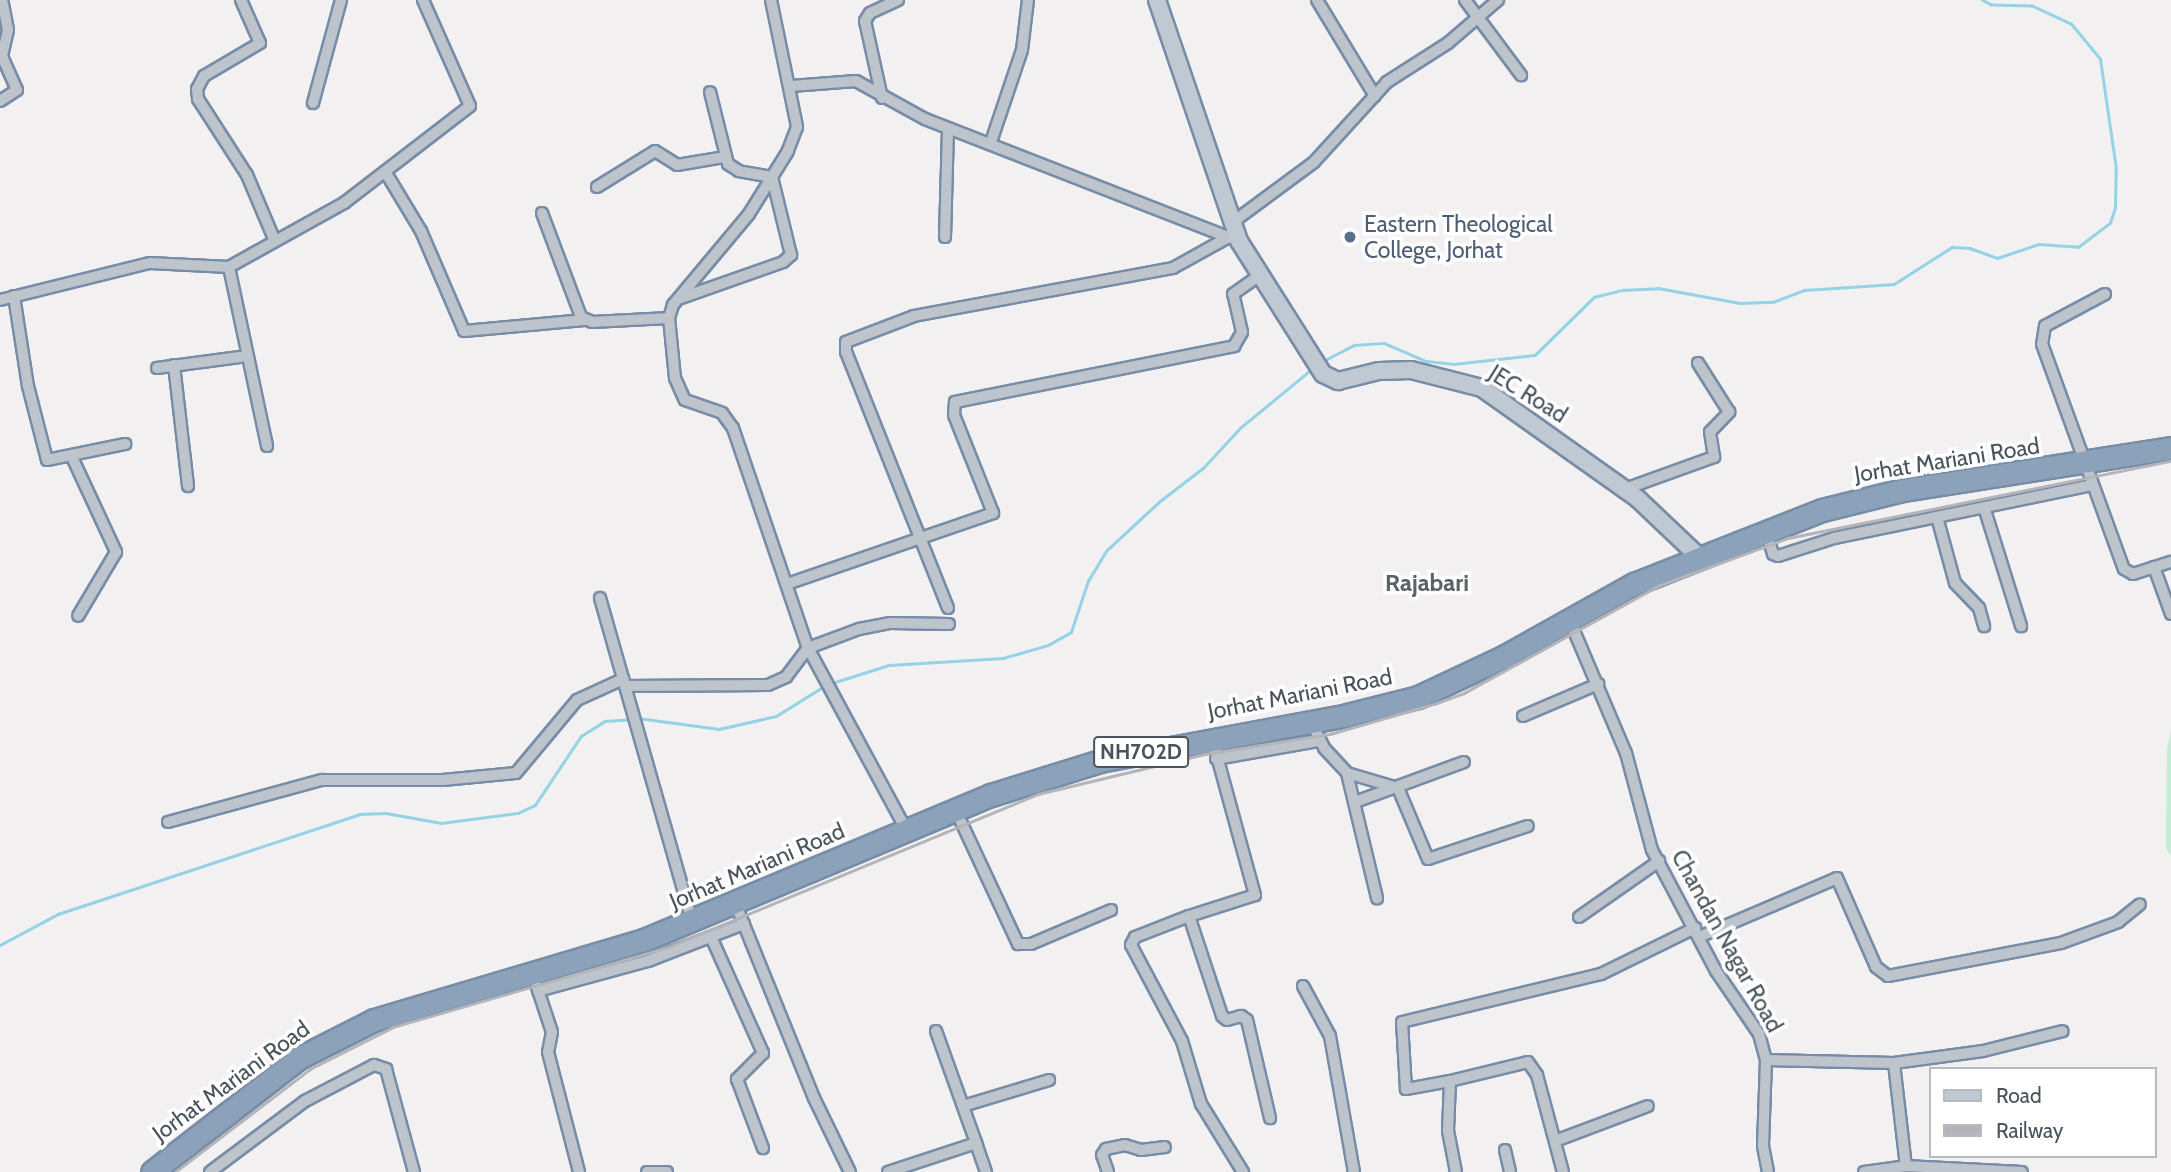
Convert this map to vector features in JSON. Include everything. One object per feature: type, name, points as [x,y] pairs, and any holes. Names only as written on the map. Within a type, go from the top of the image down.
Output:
[{"type":"highway","name":"Jorhat Mariani Road","points":[[152,1172],[299,1058],[327,1042],[406,1009],[535,981],[692,922],[740,915],[906,831],[1063,771],[1315,731],[1418,696],[1698,555],[1765,529],[1903,490],[2089,475],[2171,448]]},
{"type":"street","points":[[0,102],[17,90],[2,56],[8,30],[2,0]]},
{"type":"street","points":[[313,103],[341,0]]},
{"type":"street","points":[[0,300],[162,261],[229,267],[274,239],[327,214],[386,173],[470,106],[423,0]]},
{"type":"street","points":[[771,0],[791,86],[797,127],[772,177],[738,229],[678,299],[669,318],[679,390],[690,404],[718,410],[727,418],[760,498],[808,649],[835,704],[906,831]]},
{"type":"street","points":[[882,98],[865,21],[870,13],[898,0]]},
{"type":"street","points":[[991,142],[1022,50],[1028,0]]},
{"type":"street","name":"JEC Road","points":[[1157,0],[1233,222],[1233,239],[1323,374],[1338,381],[1378,370],[1411,370],[1482,388],[1625,489],[1698,555]]},
{"type":"street","points":[[1317,0],[1375,96]]},
{"type":"street","points":[[1465,0],[1521,75]]},
{"type":"street","points":[[1233,222],[1314,162],[1387,82],[1448,43],[1498,0]]},
{"type":"street","points":[[244,1],[260,43],[204,76],[197,89],[198,99],[247,176],[274,239]]},
{"type":"street","points":[[791,86],[856,81],[882,98],[947,128],[991,142],[1233,239]]},
{"type":"street","points":[[710,92],[725,157],[735,170],[772,177]]},
{"type":"street","points":[[945,237],[947,128]]},
{"type":"street","points":[[597,187],[654,151],[677,165],[725,157]]},
{"type":"street","points":[[386,173],[421,231],[464,331],[584,320],[669,318]]},
{"type":"street","points":[[678,299],[789,258],[790,243],[772,177]]},
{"type":"street","points":[[542,213],[584,320]]},
{"type":"street","points":[[948,608],[923,536],[846,352],[846,342],[914,316],[1173,268],[1233,239]]},
{"type":"street","points":[[229,267],[267,446]]},
{"type":"street","points":[[787,584],[993,513],[954,415],[956,402],[1234,346],[1242,332],[1233,294],[1259,276]]},
{"type":"street","points":[[2105,294],[2052,321],[2041,337],[2089,475],[2127,573],[2171,562]]},
{"type":"street","points":[[14,296],[45,455],[51,461],[125,444]]},
{"type":"street","points":[[157,368],[247,356]]},
{"type":"street","points":[[1625,489],[1714,457],[1710,432],[1729,412],[1698,363]]},
{"type":"street","points":[[174,365],[188,486]]},
{"type":"street","points":[[72,457],[116,552],[78,616]]},
{"type":"street","points":[[1765,529],[1773,554],[1778,556],[1834,538],[1984,507],[2089,475]]},
{"type":"street","points":[[1984,507],[2021,626]]},
{"type":"street","points":[[1937,517],[1955,583],[1979,608],[1984,626]]},
{"type":"street","points":[[2154,567],[2171,614]]},
{"type":"street","points":[[600,598],[692,922]]},
{"type":"street","name":"Chandan Nagar Road","points":[[1569,619],[1626,753],[1642,824],[1723,982],[1759,1034],[1766,1059],[1763,1146],[1768,1172]]},
{"type":"street","points":[[168,822],[312,782],[443,780],[516,773],[577,700],[625,687],[768,685],[786,677],[808,649],[879,624],[949,624]]},
{"type":"street","points":[[1523,716],[1598,684]]},
{"type":"street","points":[[1315,731],[1348,773],[1377,898]]},
{"type":"street","points":[[1214,748],[1255,895],[1135,937],[1131,945],[1182,1041],[1201,1104],[1242,1172]]},
{"type":"street","points":[[1354,802],[1464,762]]},
{"type":"street","points":[[1348,773],[1398,788]]},
{"type":"street","points":[[1398,788],[1427,859],[1528,826]]},
{"type":"street","points":[[956,811],[1018,944],[1031,944],[1111,910]]},
{"type":"street","points":[[1579,917],[1659,861]]},
{"type":"street","points":[[1563,1172],[1537,1076],[1528,1062],[1406,1089],[1402,1022],[1601,974],[1697,932],[1837,878],[1876,967],[1888,976],[2061,943],[2118,922],[2140,904]]},
{"type":"street","points":[[579,1172],[548,1052],[553,1035],[535,981],[712,939],[740,915],[814,1098],[850,1172]]},
{"type":"street","points":[[1189,916],[1222,1016],[1227,1020],[1241,1016],[1247,1020],[1270,1118]]},
{"type":"street","points":[[712,939],[763,1053],[737,1079],[762,1148]]},
{"type":"street","points":[[1303,986],[1330,1036],[1354,1172]]},
{"type":"street","points":[[936,1031],[986,1172]]},
{"type":"street","points":[[1766,1059],[1894,1063],[1983,1051],[2063,1031]]},
{"type":"street","points":[[1894,1063],[1906,1166]]},
{"type":"street","points":[[209,1172],[305,1101],[374,1065],[386,1069],[414,1172]]},
{"type":"street","points":[[963,1106],[1049,1080]]},
{"type":"street","points":[[1450,1081],[1448,1131],[1456,1172]]},
{"type":"street","points":[[1555,1141],[1648,1106]]},
{"type":"street","points":[[888,1172],[913,1168],[976,1143]]},
{"type":"street","points":[[1108,1172],[1102,1154],[1106,1149],[1125,1145],[1141,1150],[1165,1147]]},
{"type":"street","points":[[1505,1150],[1510,1172]]},
{"type":"street","points":[[1864,1172],[1906,1166],[2022,1172]]},
{"type":"street","points":[[647,1172],[667,1172]]},
{"type":"green space","points":[[2171,730],[2171,856],[2166,848],[2167,749]]},
{"type":"waterway","points":[[1321,362],[1354,345],[1384,343],[1426,361],[1453,364],[1535,355],[1594,297],[1623,290],[1658,288],[1740,303],[1773,302],[1805,290],[1894,284],[1952,247],[1970,248],[1997,258],[2039,244],[2078,247],[2110,223],[2115,208],[2116,169],[2100,59],[2071,24],[2032,6],[1991,5],[1982,0]]},
{"type":"waterway","points":[[832,683],[889,665],[1003,658],[1048,645],[1071,632],[1088,581],[1106,551],[1160,501],[1203,468],[1240,428],[1313,368]]},
{"type":"waterway","points":[[638,718],[719,729],[776,716],[826,685]]},
{"type":"waterway","points":[[0,945],[58,914],[360,814],[386,813],[441,823],[518,813],[535,805],[581,736],[605,721],[631,719]]},
{"type":"railway","points":[[175,1172],[310,1069],[393,1027],[671,946],[1038,794],[1205,754],[1330,734],[1434,704],[1464,693],[1658,586],[1788,538],[2171,461]]},
{"type":"place","name":"Eastern Theological College, Jorhat","points":[[1350,237]]},
{"type":"district","name":"Rajabari","points":[[1427,583]]}]
